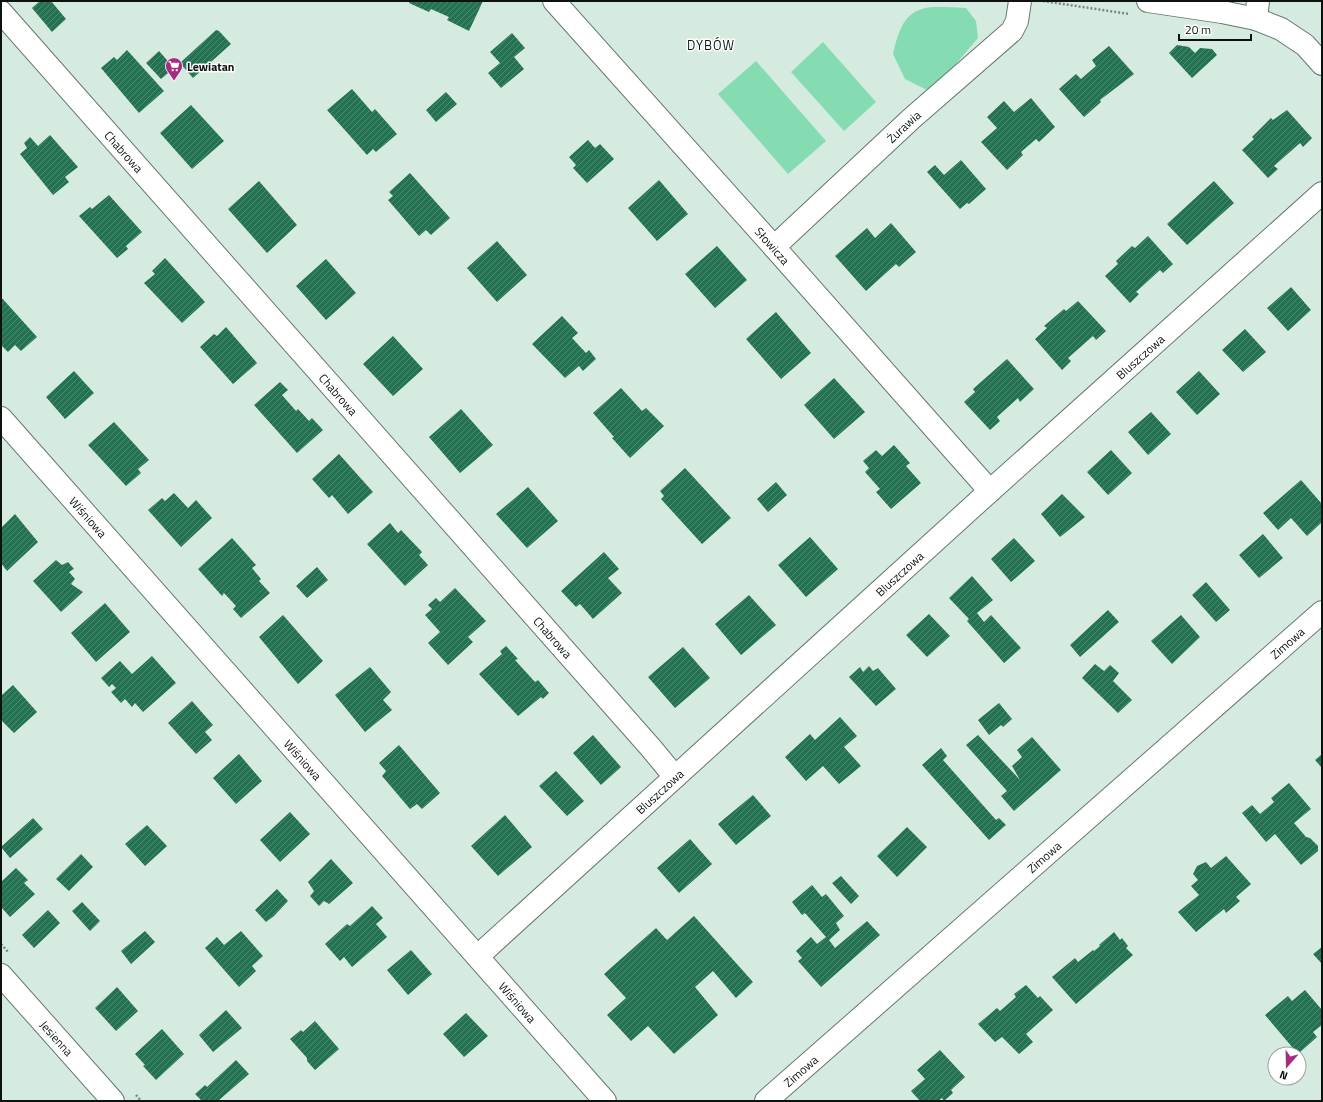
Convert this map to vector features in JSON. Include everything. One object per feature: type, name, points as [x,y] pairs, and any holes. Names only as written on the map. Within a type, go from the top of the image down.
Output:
[{"type":"street","name":"Słowicza","points":[[554,1],[990,491]]},
{"type":"street","name":"Żurawia","points":[[774,247],[911,119],[1012,31],[1017,22],[1020,1]]},
{"type":"street","points":[[1148,1],[1222,12],[1257,10],[1305,45],[1322,64]]},
{"type":"street","name":"Chabrowa","points":[[1,12],[675,777]]},
{"type":"street","name":"Bluszczowa","points":[[478,956],[1322,192]]},
{"type":"street","name":"Wiśniowa","points":[[1,418],[605,1101]]},
{"type":"street","name":"Zimowa","points":[[766,1101],[1322,612]]},
{"type":"street","name":"Jesienna","points":[[1,975],[113,1101]]},
{"type":"green space","points":[[925,8],[966,8],[976,21],[978,38],[955,65],[927,90],[905,79],[893,54],[896,41],[904,23],[913,13]]},
{"type":"green space","points":[[823,42],[876,102],[844,131],[791,72]]},
{"type":"green space","points":[[756,61],[826,141],[788,174],[718,94]]},
{"type":"building","points":[[40,1],[51,1],[66,19],[52,32],[32,8]]},
{"type":"building","points":[[410,1],[483,1],[469,31],[447,20],[449,17],[431,9],[429,12],[409,3]]},
{"type":"building","points":[[216,30],[219,31],[231,44],[193,78],[180,63]]},
{"type":"building","points":[[512,33],[525,48],[514,57],[524,69],[501,88],[488,73],[500,63],[490,52]]},
{"type":"building","points":[[1177,45],[1189,47],[1195,53],[1200,48],[1212,49],[1217,55],[1192,78],[1169,53]]},
{"type":"building","points":[[1109,46],[1134,74],[1100,100],[1101,102],[1084,117],[1059,89],[1076,74],[1081,79],[1096,66],[1092,60]]},
{"type":"building","points":[[127,50],[164,91],[139,113],[101,68],[114,57],[117,60]]},
{"type":"building","points":[[159,51],[174,68],[161,79],[146,63]]},
{"type":"building","points":[[352,89],[372,112],[375,109],[397,134],[376,152],[373,149],[367,155],[327,110]]},
{"type":"building","points":[[446,92],[457,104],[436,122],[426,110]]},
{"type":"building","points":[[1031,98],[1055,127],[1039,142],[1036,139],[1021,152],[1023,155],[1007,170],[981,142],[997,128],[987,117],[1004,101],[1014,112]]},
{"type":"building","points":[[191,105],[224,141],[192,169],[160,133]]},
{"type":"building","points":[[1287,110],[1312,138],[1303,147],[1300,143],[1274,166],[1278,169],[1268,178],[1242,150],[1254,139],[1252,137],[1271,118],[1273,120]]},
{"type":"building","points":[[50,135],[78,167],[65,177],[69,182],[53,195],[20,154],[27,148],[24,143],[30,137],[38,146]]},
{"type":"building","points":[[588,140],[595,148],[600,144],[614,159],[587,183],[573,168],[576,165],[569,157]]},
{"type":"building","points":[[961,160],[986,189],[969,204],[967,203],[960,209],[927,172],[935,165],[944,175]]},
{"type":"building","points":[[410,173],[450,218],[431,235],[426,230],[419,236],[388,200],[393,196],[389,192]]},
{"type":"building","points":[[659,180],[688,214],[657,241],[628,208]]},
{"type":"building","points":[[259,181],[297,225],[267,253],[228,209]]},
{"type":"building","points":[[1214,181],[1234,203],[1187,245],[1167,224]]},
{"type":"building","points":[[109,195],[142,232],[126,246],[128,249],[117,258],[79,216],[90,207],[92,209]]},
{"type":"building","points":[[891,223],[916,252],[899,267],[896,264],[866,291],[835,256],[867,228],[875,238]]},
{"type":"building","points":[[1148,236],[1173,264],[1163,273],[1160,270],[1136,292],[1139,294],[1130,303],[1105,276],[1118,264],[1116,261],[1132,246],[1135,248]]},
{"type":"building","points":[[497,241],[527,275],[497,302],[467,268]]},
{"type":"building","points":[[717,246],[747,280],[715,308],[685,274]]},
{"type":"building","points":[[165,258],[205,302],[182,323],[144,283],[155,274],[152,271]]},
{"type":"building","points":[[326,259],[356,293],[326,320],[296,286]]},
{"type":"building","points":[[1291,287],[1311,310],[1288,331],[1267,308]]},
{"type":"building","points":[[1,297],[37,337],[21,351],[15,345],[8,352],[1,345]]},
{"type":"building","points":[[1078,301],[1106,331],[1096,340],[1093,336],[1068,358],[1071,361],[1062,370],[1035,339],[1047,328],[1044,326],[1064,309],[1066,311]]},
{"type":"building","points":[[776,312],[811,353],[781,379],[746,339]]},
{"type":"building","points":[[562,316],[578,333],[572,338],[586,353],[589,350],[596,359],[583,371],[579,366],[565,378],[532,344]]},
{"type":"building","points":[[226,327],[257,363],[233,384],[200,347],[214,334],[217,336]]},
{"type":"building","points":[[1245,329],[1266,352],[1243,372],[1222,350]]},
{"type":"building","points":[[393,336],[423,369],[393,396],[363,364]]},
{"type":"building","points":[[1007,359],[1034,389],[1020,402],[1018,398],[997,417],[1000,421],[990,430],[964,402],[975,392],[973,389]]},
{"type":"building","points":[[74,371],[94,393],[65,419],[46,397]]},
{"type":"building","points":[[1199,371],[1220,394],[1197,415],[1176,392]]},
{"type":"building","points":[[834,378],[865,412],[834,439],[804,405]]},
{"type":"building","points":[[280,382],[288,390],[282,395],[296,411],[298,409],[309,421],[312,418],[323,430],[297,453],[254,405]]},
{"type":"building","points":[[621,388],[642,411],[646,408],[664,426],[630,458],[612,438],[614,437],[593,413]]},
{"type":"building","points":[[461,409],[493,445],[460,473],[429,437]]},
{"type":"building","points":[[1151,412],[1171,434],[1148,455],[1128,432]]},
{"type":"building","points":[[114,422],[149,460],[138,469],[141,473],[126,486],[88,445]]},
{"type":"building","points":[[894,445],[910,463],[906,466],[921,483],[891,509],[876,492],[880,489],[865,472],[869,468],[863,461],[876,450],[882,456]]},
{"type":"building","points":[[1111,450],[1132,473],[1108,495],[1087,472]]},
{"type":"building","points":[[339,454],[373,492],[348,514],[332,495],[329,498],[312,479]]},
{"type":"building","points":[[685,468],[731,518],[702,544],[661,499],[664,496],[660,491]]},
{"type":"building","points":[[1301,480],[1322,504],[1322,522],[1307,536],[1291,518],[1278,530],[1263,513]]},
{"type":"building","points":[[776,482],[787,495],[768,512],[757,499]]},
{"type":"building","points":[[528,487],[558,521],[527,548],[496,514]]},
{"type":"building","points":[[174,493],[188,508],[196,500],[212,518],[181,547],[148,510],[162,498],[165,501]]},
{"type":"building","points":[[1062,494],[1085,517],[1060,537],[1041,514]]},
{"type":"building","points":[[15,514],[38,542],[7,571],[1,563],[1,528]]},
{"type":"building","points":[[390,523],[398,533],[401,530],[422,552],[419,555],[428,565],[405,586],[367,544]]},
{"type":"building","points":[[1263,534],[1283,558],[1259,578],[1239,555]]},
{"type":"building","points":[[810,537],[838,569],[806,597],[778,565]]},
{"type":"building","points":[[232,538],[256,565],[252,568],[261,579],[259,581],[270,593],[241,618],[233,609],[236,606],[224,593],[222,596],[198,569]]},
{"type":"building","points":[[1014,538],[1035,561],[1011,582],[991,559]]},
{"type":"building","points":[[604,552],[619,569],[608,578],[622,593],[593,619],[580,604],[576,607],[561,591]]},
{"type":"building","points":[[56,560],[62,565],[68,562],[74,569],[69,572],[75,579],[71,584],[83,592],[61,612],[33,581]]},
{"type":"building","points":[[317,567],[328,580],[307,598],[296,586]]},
{"type":"building","points":[[972,576],[993,600],[977,613],[984,622],[991,615],[1021,648],[1004,663],[967,621],[969,619],[949,598]]},
{"type":"building","points":[[1206,582],[1230,610],[1216,622],[1192,595]]},
{"type":"building","points":[[455,588],[486,621],[468,637],[473,642],[448,665],[428,643],[440,632],[425,615],[432,609],[428,605],[436,598],[440,602]]},
{"type":"building","points":[[749,595],[776,625],[741,655],[715,624]]},
{"type":"building","points":[[105,603],[130,632],[96,662],[71,633]]},
{"type":"building","points":[[1108,610],[1119,622],[1080,657],[1070,645]]},
{"type":"building","points":[[929,614],[950,636],[927,657],[906,635]]},
{"type":"building","points":[[283,615],[323,661],[298,684],[259,637]]},
{"type":"building","points":[[1181,615],[1200,637],[1172,664],[1151,641]]},
{"type":"building","points":[[506,646],[518,659],[515,660],[535,682],[538,680],[549,693],[543,699],[541,697],[518,716],[479,674],[502,654],[500,651]]},
{"type":"building","points":[[683,647],[710,678],[675,708],[648,677]]},
{"type":"building","points":[[152,656],[176,683],[143,712],[135,703],[132,707],[125,699],[121,703],[111,692],[116,688],[112,684],[109,687],[101,678],[120,661],[132,674]]},
{"type":"building","points":[[1095,664],[1104,671],[1110,665],[1119,673],[1113,681],[1132,700],[1118,713],[1082,678]]},
{"type":"building","points":[[869,666],[873,671],[878,668],[896,689],[876,706],[849,677],[860,667],[863,672]]},
{"type":"building","points":[[370,667],[391,692],[383,700],[392,710],[365,732],[335,695]]},
{"type":"building","points":[[13,685],[37,712],[14,733],[1,720],[1,694],[2,695]]},
{"type":"building","points":[[192,701],[213,725],[205,732],[212,740],[196,754],[168,723]]},
{"type":"building","points":[[999,703],[1012,719],[1003,727],[1001,725],[989,735],[978,720]]},
{"type":"building","points":[[840,717],[857,736],[844,747],[861,766],[839,784],[823,766],[806,781],[785,757],[810,734],[815,740]]},
{"type":"building","points":[[593,735],[621,767],[601,785],[573,753]]},
{"type":"building","points":[[978,735],[1020,780],[1012,766],[1022,757],[1017,750],[1032,737],[1061,770],[1014,811],[1001,796],[1007,791],[966,745]]},
{"type":"building","points":[[399,745],[440,793],[422,809],[417,804],[410,809],[382,776],[386,771],[379,763]]},
{"type":"building","points":[[941,748],[947,756],[943,760],[996,820],[999,818],[1006,825],[989,840],[922,765]]},
{"type":"building","points":[[239,754],[262,781],[236,804],[213,778]]},
{"type":"building","points":[[1322,754],[1322,768],[1315,760]]},
{"type":"building","points":[[556,771],[584,801],[567,816],[539,786]]},
{"type":"building","points":[[1289,783],[1311,809],[1294,823],[1306,837],[1310,838],[1318,846],[1318,851],[1301,865],[1275,834],[1266,842],[1242,813],[1252,805],[1260,814],[1274,802],[1271,798]]},
{"type":"building","points":[[753,795],[771,816],[736,845],[718,824]]},
{"type":"building","points":[[290,812],[310,834],[280,862],[260,840]]},
{"type":"building","points":[[505,815],[532,847],[498,876],[471,846]]},
{"type":"building","points":[[33,818],[43,829],[10,858],[1,847]]},
{"type":"building","points":[[147,825],[167,846],[145,866],[125,844]]},
{"type":"building","points":[[907,827],[927,847],[897,877],[877,856]]},
{"type":"building","points":[[690,839],[712,864],[679,893],[657,868]]},
{"type":"building","points":[[81,854],[93,867],[69,891],[56,879]]},
{"type":"building","points":[[1226,856],[1251,884],[1236,897],[1240,901],[1226,913],[1224,909],[1196,932],[1178,912],[1199,895],[1191,886],[1198,880],[1193,874],[1197,866],[1206,862],[1211,868]]},
{"type":"building","points":[[331,859],[353,883],[329,904],[324,901],[319,906],[310,896],[314,891],[308,882]]},
{"type":"building","points":[[16,868],[28,880],[24,883],[35,894],[10,917],[1,907],[1,882]]},
{"type":"building","points":[[841,876],[859,896],[851,904],[832,883]]},
{"type":"building","points":[[812,885],[822,897],[826,894],[844,916],[836,923],[840,930],[829,940],[835,948],[867,921],[880,935],[821,987],[798,961],[802,958],[796,951],[811,937],[817,944],[826,937],[805,913],[802,915],[792,902]]},
{"type":"building","points":[[277,889],[288,901],[266,922],[255,910]]},
{"type":"building","points":[[82,902],[100,921],[90,931],[72,911]]},
{"type":"building","points":[[372,906],[383,918],[376,924],[387,937],[352,967],[344,957],[340,961],[325,944],[347,924],[350,926]]},
{"type":"building","points":[[48,910],[60,923],[34,948],[22,935]]},
{"type":"building","points":[[694,916],[753,982],[736,998],[713,971],[695,987],[718,1015],[674,1054],[648,1026],[631,1041],[607,1015],[626,998],[604,974],[656,928],[667,940]]},
{"type":"building","points":[[145,931],[155,942],[131,964],[121,951]]},
{"type":"building","points":[[241,931],[263,956],[252,966],[256,971],[239,987],[205,948],[217,937],[224,945]]},
{"type":"building","points":[[1114,932],[1120,940],[1122,938],[1128,946],[1126,948],[1133,955],[1076,1004],[1052,977],[1075,958],[1078,962],[1093,950],[1094,951]]},
{"type":"building","points":[[1322,947],[1322,964],[1313,954]]},
{"type":"building","points":[[411,950],[432,974],[408,995],[387,970]]},
{"type":"building","points":[[1026,985],[1038,998],[1040,996],[1053,1010],[1026,1034],[1033,1042],[1019,1054],[1002,1037],[995,1042],[978,1024],[997,1008],[1000,1011],[1016,997],[1014,994]]},
{"type":"building","points":[[117,987],[138,1011],[116,1031],[95,1008]]},
{"type":"building","points":[[1305,990],[1322,1010],[1322,1025],[1313,1032],[1317,1037],[1307,1046],[1291,1046],[1265,1015],[1288,996],[1292,1001]]},
{"type":"building","points":[[226,1010],[242,1028],[213,1052],[199,1035]]},
{"type":"building","points":[[466,1013],[488,1036],[464,1057],[443,1034]]},
{"type":"building","points":[[315,1021],[339,1049],[315,1070],[307,1061],[307,1058],[290,1039],[301,1030],[303,1032]]},
{"type":"building","points":[[162,1029],[184,1054],[156,1080],[143,1066],[145,1065],[135,1054]]},
{"type":"building","points":[[940,1050],[965,1077],[951,1090],[953,1093],[944,1101],[942,1098],[938,1101],[920,1101],[911,1091],[925,1079],[917,1070]]},
{"type":"building","points":[[236,1060],[249,1074],[218,1101],[202,1101],[195,1094],[205,1085],[207,1087]]},
{"type":"place","name":"Lewiatan","points":[[174,81]]},
{"type":"district","name":"DYBÓW","points":[[711,45]]}]
